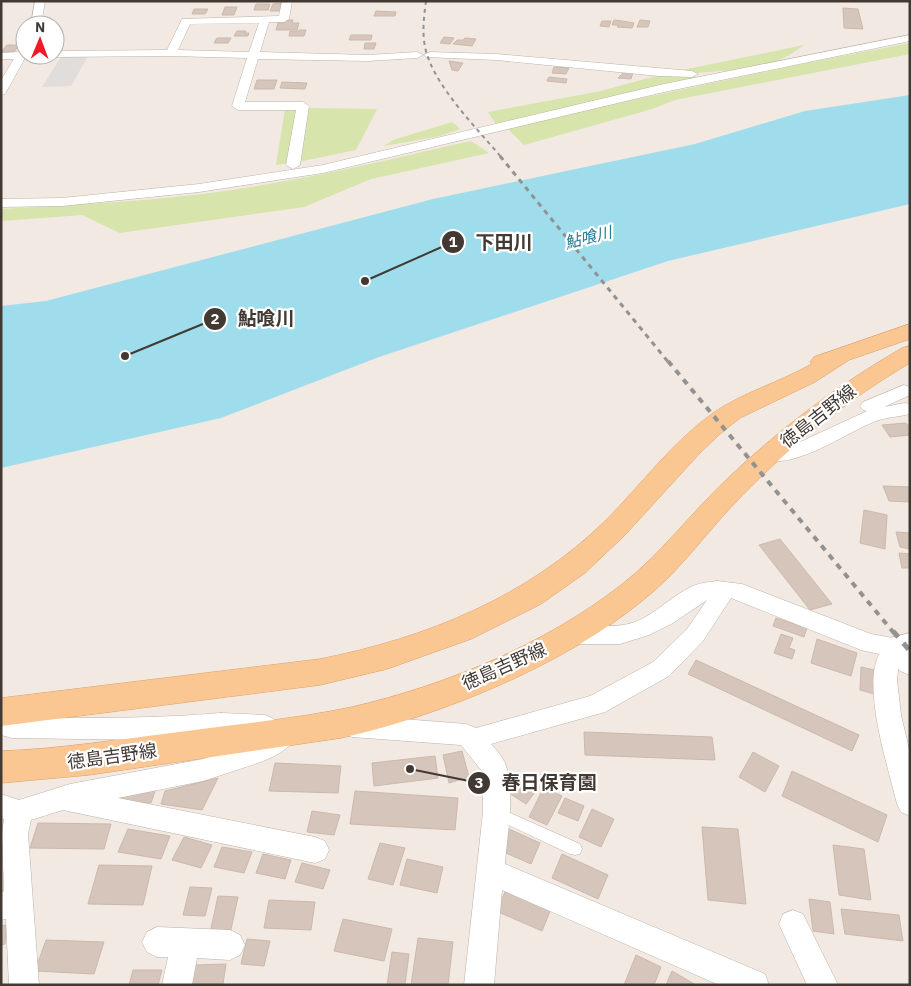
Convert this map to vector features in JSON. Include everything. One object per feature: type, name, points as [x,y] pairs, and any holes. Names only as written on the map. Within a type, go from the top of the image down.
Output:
[{"type":"main road","name":"徳島吉野線","points":[[1,712],[296,675],[360,664],[422,646],[466,628],[551,582],[578,563],[610,534],[645,494],[713,426],[753,401],[804,378],[839,358],[910,331]]},
{"type":"main road","name":"徳島吉野線","points":[[1,767],[54,764],[333,725],[379,714],[442,693],[506,668],[570,635],[638,587],[656,572],[736,487],[808,420],[843,394],[910,354]]},
{"type":"street","points":[[38,15],[40,1]]},
{"type":"street","points":[[171,52],[186,21],[284,19],[287,1]]},
{"type":"street","points":[[265,19],[238,106],[303,106],[293,165]]},
{"type":"street","points":[[1,203],[62,202],[199,188],[323,169],[447,138],[723,75],[910,38]]},
{"type":"street","points":[[65,54],[171,52],[368,58],[417,55]]},
{"type":"street","points":[[1,56],[15,54]]},
{"type":"street","points":[[430,55],[483,56],[652,73],[723,75]]},
{"type":"street","points":[[1,91],[17,65]]},
{"type":"street","points":[[770,455],[786,455],[806,448],[908,401]]},
{"type":"street","points":[[485,735],[596,705],[661,669],[695,635],[725,590]]},
{"type":"street","points":[[570,635],[620,635],[665,617],[698,593],[734,590],[869,643],[905,651]]},
{"type":"street","points":[[905,651],[890,654],[886,668],[886,698],[910,804]]},
{"type":"street","points":[[1,724],[12,727],[63,729],[150,729],[221,724],[261,725],[292,731]]},
{"type":"street","points":[[333,725],[466,736],[472,739],[496,772],[496,812],[479,985]]},
{"type":"street","points":[[24,985],[10,904],[15,834],[10,809],[203,770],[258,752],[292,731]]},
{"type":"street","points":[[60,799],[315,850]]},
{"type":"street","points":[[490,871],[754,985]]},
{"type":"street","points":[[793,924],[823,985]]},
{"type":"street","points":[[157,942],[230,945]]},
{"type":"street","points":[[177,985],[186,943]]},
{"type":"lane","points":[[496,812],[575,849]]},
{"type":"green space","points":[[910,43],[910,54],[675,100],[652,109],[524,145],[506,127],[806,63]]},
{"type":"green space","points":[[804,45],[784,58],[759,67],[690,74],[699,78],[496,124],[488,112],[601,91],[663,74]]},
{"type":"green space","points":[[309,108],[377,109],[356,150],[298,162]]},
{"type":"green space","points":[[285,109],[299,109],[288,163],[276,165]]},
{"type":"green space","points":[[452,122],[460,129],[440,136],[384,146],[393,140]]},
{"type":"green space","points":[[471,141],[489,153],[371,179],[304,207],[120,233],[82,215],[1,221],[1,209],[102,203],[202,194],[270,184],[337,171]]},
{"type":"shaded area","points":[[88,56],[71,86],[42,87],[56,65],[65,65],[65,57]]},
{"type":"water","points":[[910,95],[910,204],[668,261],[379,357],[221,418],[1,468],[1,306],[46,301],[433,199],[695,144],[805,111]]},
{"type":"building","points":[[283,3],[281,11],[270,11],[273,4]]},
{"type":"building","points":[[256,4],[270,4],[268,10],[254,10]]},
{"type":"building","points":[[225,7],[237,7],[234,15],[222,15]]},
{"type":"building","points":[[843,8],[858,9],[863,29],[844,28]]},
{"type":"building","points":[[194,9],[208,9],[205,14],[192,14]]},
{"type":"building","points":[[376,11],[396,12],[395,16],[374,16]]},
{"type":"building","points":[[279,20],[293,20],[292,23],[299,23],[297,30],[276,30]]},
{"type":"building","points":[[614,20],[634,23],[632,28],[617,27],[619,25],[612,25]]},
{"type":"building","points":[[640,20],[650,21],[648,27],[637,27]]},
{"type":"building","points":[[602,21],[611,21],[609,27],[600,26]]},
{"type":"building","points":[[306,30],[304,36],[289,36],[290,31]]},
{"type":"building","points":[[237,31],[249,33],[248,36],[234,36]]},
{"type":"building","points":[[351,35],[372,35],[371,40],[349,40]]},
{"type":"building","points":[[444,37],[454,38],[450,44],[440,43]]},
{"type":"building","points":[[217,38],[231,38],[228,43],[214,43]]},
{"type":"building","points":[[465,38],[476,39],[472,46],[453,44],[457,40]]},
{"type":"building","points":[[365,43],[376,43],[374,49],[364,49]]},
{"type":"building","points":[[7,45],[15,45],[14,52],[1,52]]},
{"type":"building","points":[[449,61],[463,63],[458,71],[452,70]]},
{"type":"building","points":[[554,67],[569,68],[566,74],[552,73]]},
{"type":"building","points":[[625,71],[633,73],[631,79],[618,78]]},
{"type":"building","points":[[549,77],[567,79],[566,83],[547,81]]},
{"type":"building","points":[[257,80],[277,80],[274,89],[254,89]]},
{"type":"building","points":[[282,82],[307,83],[305,89],[280,88]]},
{"type":"building","points":[[906,423],[910,428],[910,435],[890,437],[882,425]]},
{"type":"building","points":[[883,486],[910,487],[910,502],[889,501]]},
{"type":"building","points":[[864,510],[887,515],[885,549],[860,543]]},
{"type":"building","points":[[896,532],[910,533],[910,549],[900,547]]},
{"type":"building","points":[[780,539],[832,604],[810,610],[759,545]]},
{"type":"building","points":[[899,553],[910,554],[910,568],[902,568]]},
{"type":"building","points":[[776,618],[807,628],[804,637],[773,626]]},
{"type":"building","points":[[781,634],[793,638],[789,648],[795,650],[792,659],[774,653]]},
{"type":"building","points":[[817,639],[857,653],[851,676],[811,663]]},
{"type":"building","points":[[696,660],[859,735],[852,751],[688,674]]},
{"type":"building","points":[[861,667],[879,671],[878,695],[860,690]]},
{"type":"building","points":[[584,732],[712,737],[715,760],[585,755]]},
{"type":"building","points":[[462,751],[469,777],[449,783],[443,755]]},
{"type":"building","points":[[753,752],[779,766],[765,792],[739,777]]},
{"type":"building","points":[[435,756],[438,778],[374,786],[372,763]]},
{"type":"building","points":[[275,763],[341,766],[338,793],[269,791]]},
{"type":"building","points":[[792,771],[887,815],[878,842],[782,796]]},
{"type":"building","points":[[518,775],[539,787],[526,804],[506,791]]},
{"type":"building","points":[[218,778],[202,810],[161,804],[165,791]]},
{"type":"building","points":[[157,785],[151,803],[109,801],[113,793]]},
{"type":"building","points":[[544,787],[562,796],[547,825],[529,817]]},
{"type":"building","points":[[355,791],[458,798],[455,830],[350,824]]},
{"type":"building","points":[[565,798],[584,806],[578,821],[558,813]]},
{"type":"building","points":[[592,809],[614,819],[601,847],[579,837]]},
{"type":"building","points":[[312,811],[340,815],[334,835],[307,832]]},
{"type":"building","points":[[38,823],[111,824],[104,849],[30,848]]},
{"type":"building","points":[[702,827],[738,829],[746,904],[708,900]]},
{"type":"building","points":[[128,829],[170,836],[161,859],[118,852]]},
{"type":"building","points":[[509,829],[540,843],[531,864],[499,850]]},
{"type":"building","points":[[184,837],[212,845],[201,868],[172,860]]},
{"type":"building","points":[[380,843],[405,848],[393,885],[368,879]]},
{"type":"building","points":[[833,845],[864,849],[871,900],[839,895]]},
{"type":"building","points":[[222,847],[252,852],[244,873],[214,867]]},
{"type":"building","points":[[263,854],[291,860],[285,879],[256,873]]},
{"type":"building","points":[[562,854],[608,875],[598,899],[552,878]]},
{"type":"building","points":[[407,859],[443,867],[437,893],[400,885]]},
{"type":"building","points":[[302,863],[330,870],[323,889],[295,882]]},
{"type":"building","points":[[99,865],[152,866],[143,905],[88,904]]},
{"type":"building","points":[[190,887],[212,888],[205,916],[183,915]]},
{"type":"building","points":[[507,888],[551,909],[542,931],[496,911]]},
{"type":"building","points":[[218,896],[238,897],[230,934],[210,933]]},
{"type":"building","points":[[809,899],[830,902],[834,934],[813,931]]},
{"type":"building","points":[[269,900],[315,902],[311,930],[264,928]]},
{"type":"building","points":[[841,909],[899,915],[903,941],[845,934]]},
{"type":"building","points":[[343,919],[392,929],[384,961],[334,951]]},
{"type":"building","points":[[6,925],[5,944],[1,945],[1,926]]},
{"type":"building","points":[[418,938],[453,942],[448,985],[411,985]]},
{"type":"building","points":[[247,939],[270,941],[264,966],[241,964]]},
{"type":"building","points":[[46,940],[104,942],[94,974],[35,971]]},
{"type":"building","points":[[392,952],[409,954],[405,985],[387,985]]},
{"type":"building","points":[[636,955],[661,967],[654,985],[624,985]]},
{"type":"building","points":[[226,964],[223,984],[192,984],[195,965]]},
{"type":"building","points":[[133,970],[162,970],[158,985],[129,985]]},
{"type":"building","points":[[672,971],[696,985],[666,985]]},
{"type":"railway","points":[[426,1],[424,18],[425,47],[437,76],[468,119],[501,157]]},
{"type":"railway","points":[[500,156],[669,363]]},
{"type":"railway","points":[[668,361],[894,633]]},
{"type":"railway","points":[[893,631],[910,651]]},
{"type":"place","name":"下田川","points":[[365,281]]},
{"type":"place","name":"鮎喰川","points":[[125,356]]},
{"type":"place","name":"春日保育園","points":[[410,769]]}]
